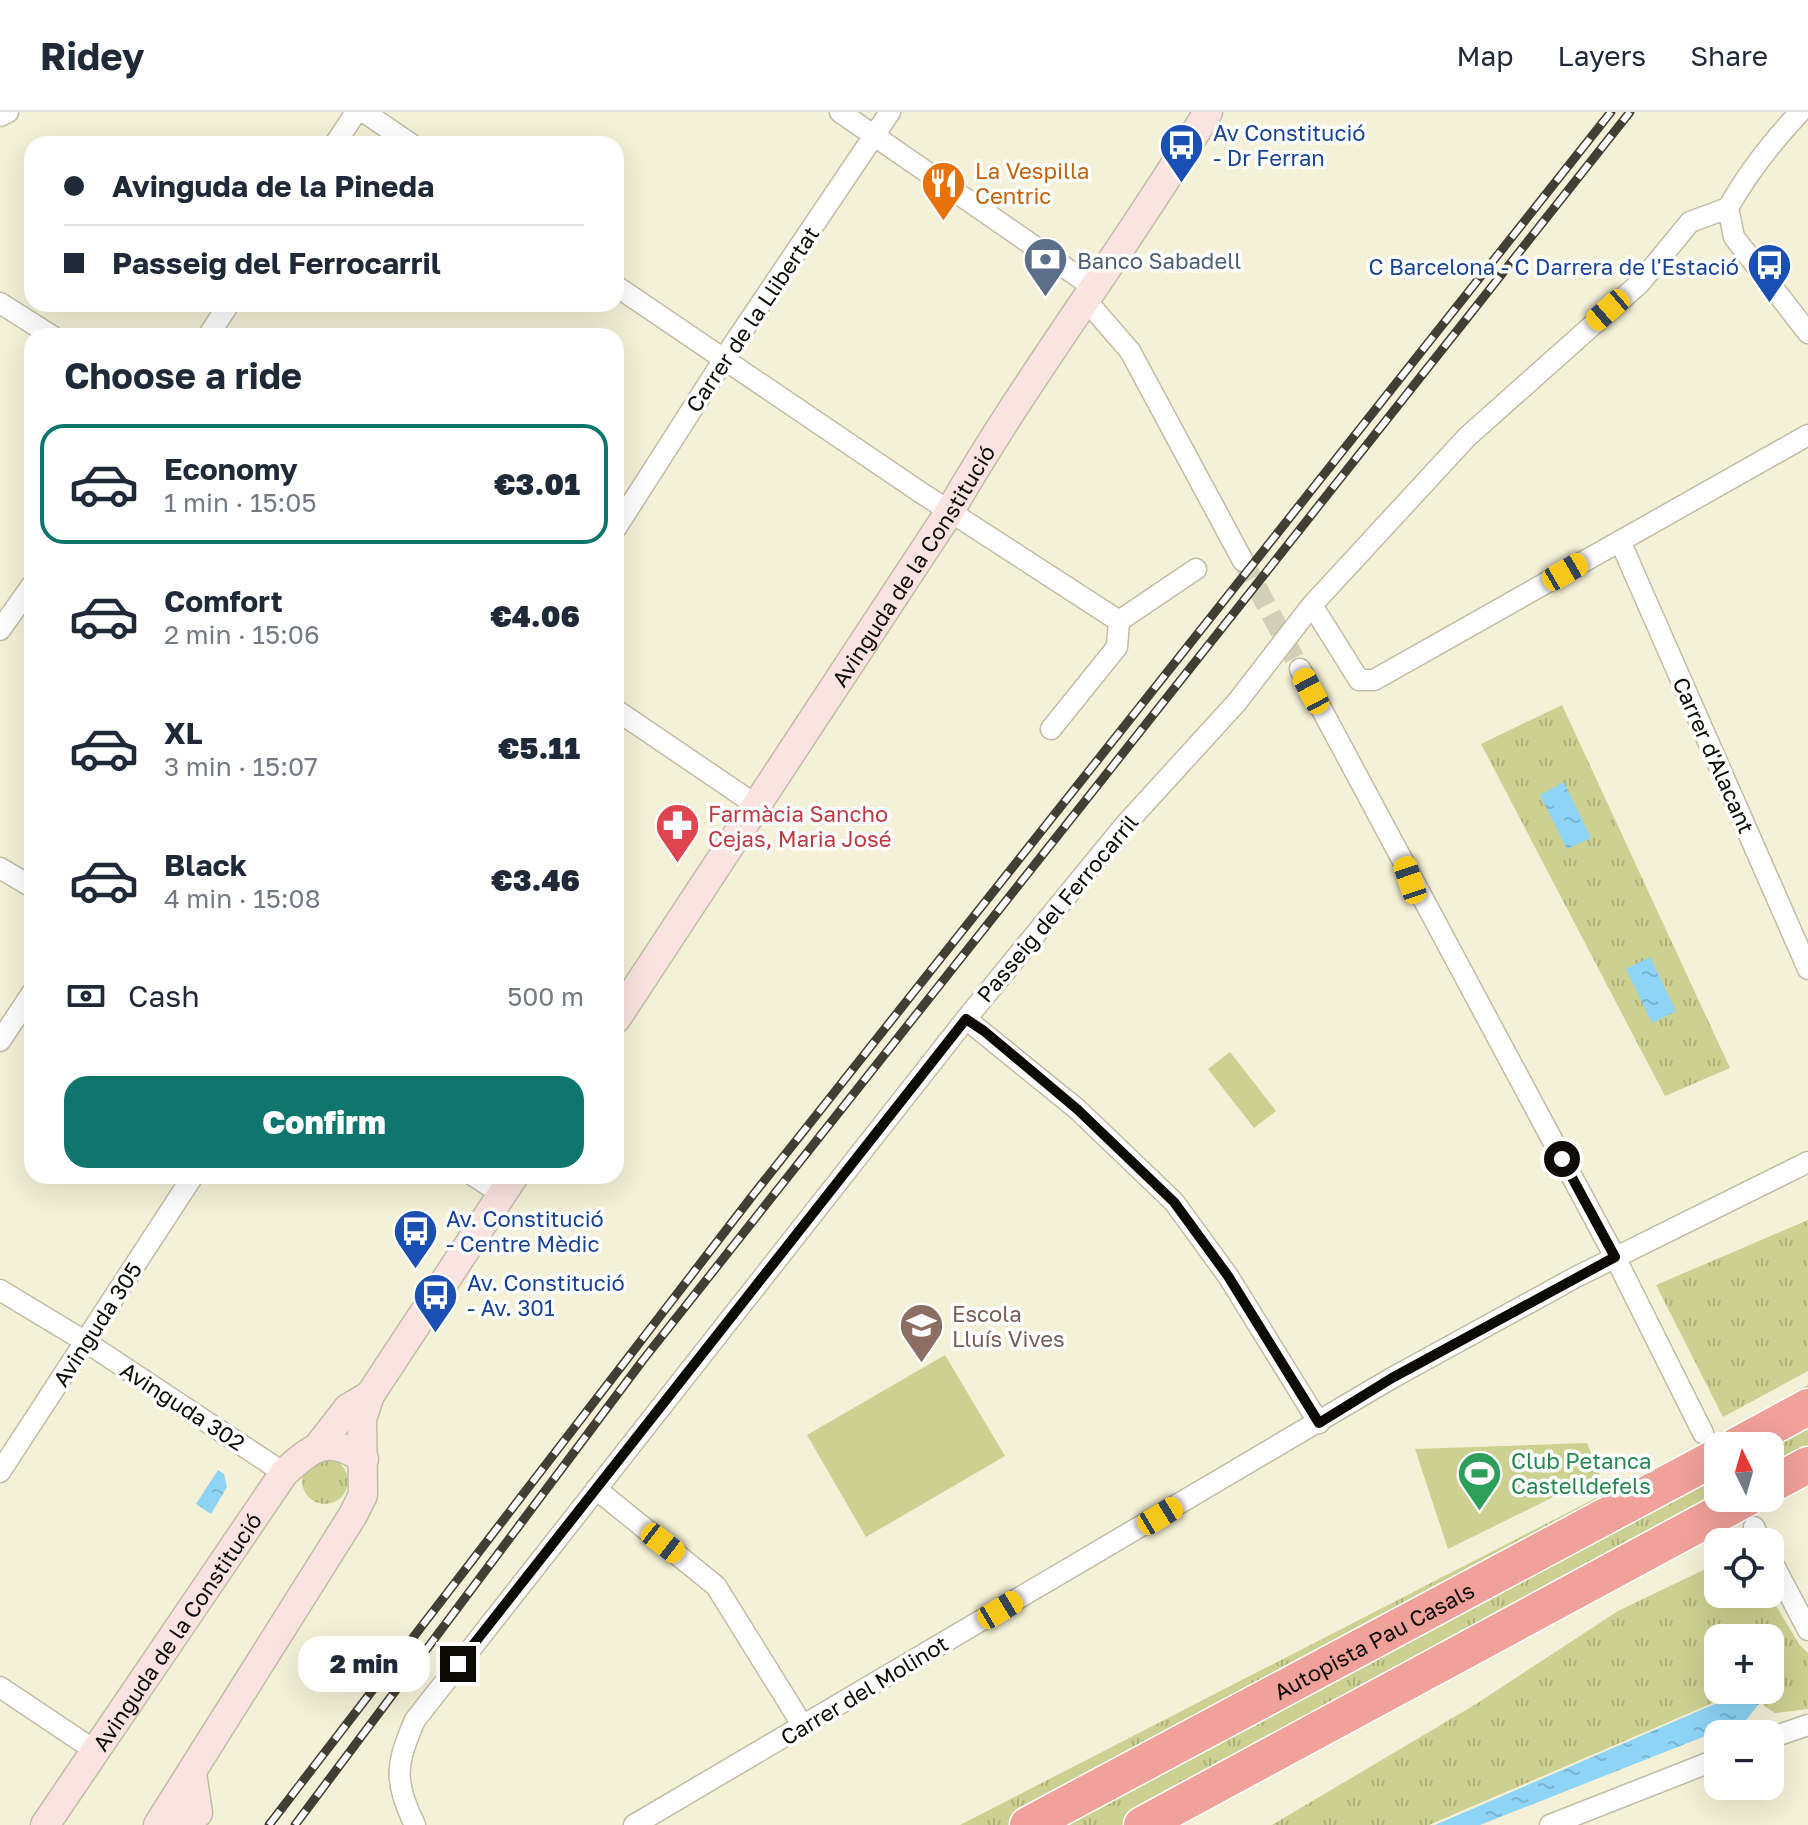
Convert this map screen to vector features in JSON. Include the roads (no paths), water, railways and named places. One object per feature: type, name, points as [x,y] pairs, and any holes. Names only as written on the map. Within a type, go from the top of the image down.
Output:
[{"type":"highway","name":"Autopista Pau Casals","points":[[1749,1432],[1808,1407]]},
{"type":"highway","name":"Autopista Pau Casals","points":[[1028,1825],[1704,1453]]},
{"type":"highway","points":[[1784,1478],[1808,1465]]},
{"type":"highway","points":[[1142,1825],[1754,1522]]},
{"type":"highway","points":[[1153,1825],[1218,1785]]},
{"type":"street","points":[[0,116],[8,112]]},
{"type":"street","points":[[340,136],[356,112]]},
{"type":"street","points":[[364,112],[399,136]]},
{"type":"street","points":[[840,112],[1089,293],[1130,351],[1243,561]]},
{"type":"street","name":"Carrer de la Llibertat","points":[[624,516],[890,112]]},
{"type":"street","name":"Avinguda de la Constitució","points":[[624,1007],[950,511],[994,435],[1171,174],[1208,112]]},
{"type":"street","points":[[1800,112],[1768,146],[1728,208],[1734,237],[1808,333]]},
{"type":"street","name":"Passeig del Ferrocarril","points":[[415,1825],[399,1782],[400,1754],[415,1720],[966,1019],[1124,826],[1237,702],[1312,605],[1467,437],[1640,283],[1690,222],[1728,208]]},
{"type":"street","points":[[624,292],[723,361],[1119,621]]},
{"type":"street","points":[[0,303],[39,328]]},
{"type":"street","points":[[1312,605],[1359,680],[1374,680],[1808,435]]},
{"type":"street","name":"Carrer d'Alacant","points":[[1620,541],[1808,969]]},
{"type":"street","points":[[1119,621],[1196,569]]},
{"type":"street","points":[[0,630],[24,596]]},
{"type":"street","points":[[1051,729],[1117,647],[1119,621]]},
{"type":"street","points":[[1300,669],[1405,863],[1410,880],[1712,1432]]},
{"type":"street","points":[[624,715],[756,805]]},
{"type":"street","points":[[0,868],[24,882]]},
{"type":"street","points":[[0,1041],[24,1005]]},
{"type":"street","points":[[966,1019],[1077,1109],[1174,1202],[1228,1276],[1319,1423]]},
{"type":"street","name":"Carrer del Molinot","points":[[634,1825],[1392,1378],[1615,1257],[1808,1162]]},
{"type":"street","name":"Avinguda 305","points":[[0,1472],[188,1184]]},
{"type":"street","name":"Avinguda de la Constitució","points":[[160,1823],[353,1515],[363,1495],[362,1419],[370,1395],[508,1185]]},
{"type":"street","name":"Avinguda 302","points":[[0,1290],[86,1342],[284,1473]]},
{"type":"street","name":"Avinguda de la Constitució","points":[[45,1825],[284,1473],[310,1450],[317,1448],[348,1408],[370,1395]]},
{"type":"street","points":[[317,1448],[345,1446],[364,1459]]},
{"type":"street","points":[[596,1489],[716,1586],[803,1726]]},
{"type":"street","points":[[1784,1585],[1808,1630]]},
{"type":"street","points":[[0,1687],[94,1750]]},
{"type":"street","points":[[1784,1733],[1808,1725]]},
{"type":"street","points":[[1550,1825],[1704,1764]]},
{"type":"street","points":[[160,1823],[206,1819],[192,1773]]},
{"type":"water","points":[[1564,782],[1591,838],[1567,849],[1540,795]]},
{"type":"water","points":[[1650,957],[1676,1011],[1652,1023],[1626,969]]},
{"type":"water","points":[[218,1470],[224,1474],[227,1487],[211,1514],[196,1504]]},
{"type":"water","points":[[1715,1704],[1759,1704],[1746,1720],[1704,1720],[1704,1737],[1480,1825],[1435,1825]]},
{"type":"tunnel","points":[[1243,561],[1300,669]]},
{"type":"railway","points":[[269,1825],[753,1195],[1611,112]]},
{"type":"railway","points":[[295,1825],[643,1360],[1630,112]]},
{"type":"place","name":"Av Constitució - Dr Ferran","points":[[1182,184]]},
{"type":"place","name":"La Vespilla Centric","points":[[944,222]]},
{"type":"place","name":"Banco Sabadell","points":[[1046,299]]},
{"type":"place","name":"C Barcelona - C Darrera de l'Estació","points":[[1770,305]]},
{"type":"place","name":"Farmàcia Sancho Cejas, Maria José","points":[[677,865]]},
{"type":"place","name":"Av. Constitució - Centre Mèdic","points":[[415,1270]]},
{"type":"place","name":"Av. Constitució - Av. 301","points":[[436,1334]]},
{"type":"place","name":"Escola Lluís Vives","points":[[921,1365]]},
{"type":"place","name":"Club Petanca Castelldefels","points":[[1480,1512]]}]
